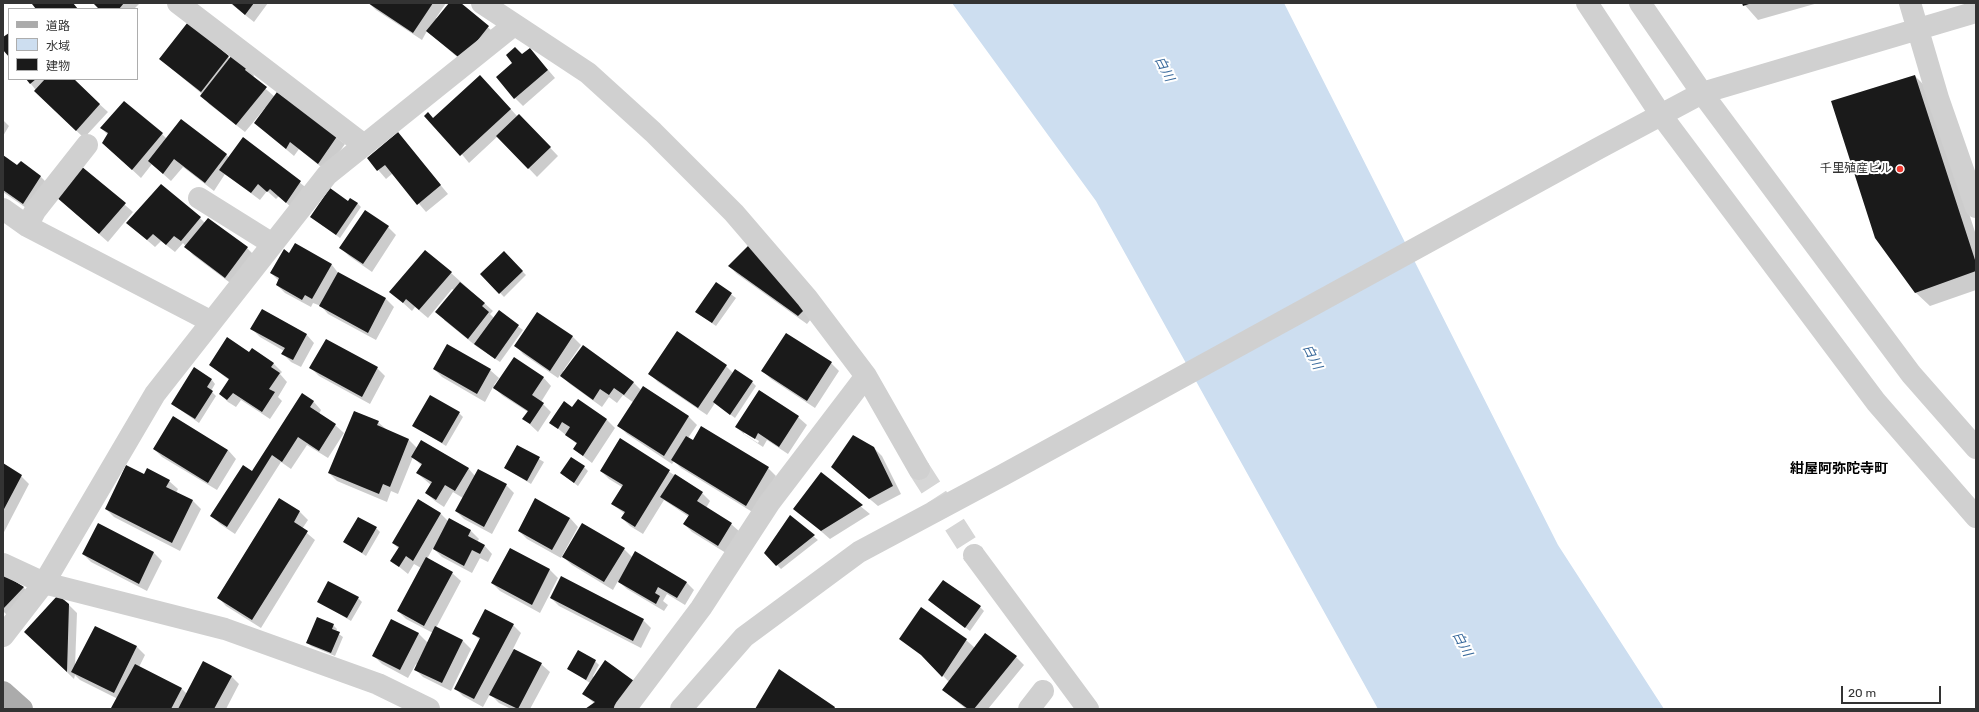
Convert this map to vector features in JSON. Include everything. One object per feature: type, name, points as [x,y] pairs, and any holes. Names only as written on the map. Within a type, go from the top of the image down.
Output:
[{"type":"main road","points":[[3,692],[22,709]]},
{"type":"street","points":[[178,3],[364,145]]},
{"type":"street","points":[[482,3],[588,73],[652,132],[723,202],[807,298],[866,376],[919,469]]},
{"type":"street","points":[[1587,3],[1661,115],[1876,402],[1976,517]]},
{"type":"street","points":[[1640,3],[1702,93],[1911,374],[1976,448]]},
{"type":"street","points":[[1910,3],[1938,98],[1976,207]]},
{"type":"street","points":[[681,709],[744,637],[858,552],[1003,475],[1599,148],[1702,93],[1976,12]]},
{"type":"street","points":[[3,636],[44,583],[155,394],[210,321],[327,174],[514,25]]},
{"type":"street","points":[[27,226],[34,211],[88,145]]},
{"type":"street","points":[[198,198],[272,243]]},
{"type":"street","points":[[3,210],[27,226],[210,321]]},
{"type":"street","points":[[625,709],[701,608],[770,502],[866,376]]},
{"type":"street","points":[[974,555],[1088,709]]},
{"type":"street","points":[[3,564],[44,583],[225,629],[378,684],[429,709]]},
{"type":"street","points":[[1029,709],[1044,691]]},
{"type":"water","name":"白川","points":[[952,3],[1284,3],[1558,545],[1664,709],[1378,709],[1096,201]]},
{"type":"building","points":[[73,3],[77,8],[35,8],[32,4]]},
{"type":"building","points":[[93,3],[124,3],[120,8],[98,8]]},
{"type":"building","points":[[231,3],[254,3],[245,15]]},
{"type":"building","points":[[368,3],[433,3],[413,33]]},
{"type":"building","points":[[449,3],[461,3],[489,26],[462,60],[426,31]]},
{"type":"building","points":[[1742,3],[1752,3],[1743,6]]},
{"type":"building","points":[[188,22],[229,56],[201,92],[159,59]]},
{"type":"building","points":[[8,34],[8,56],[3,50],[3,37]]},
{"type":"building","points":[[515,47],[522,54],[530,48],[548,70],[514,99],[496,77],[512,63],[506,55]]},
{"type":"building","points":[[232,55],[247,66],[245,70],[267,87],[236,125],[200,96]]},
{"type":"building","points":[[480,75],[511,109],[460,156],[424,116],[428,112],[433,118]]},
{"type":"building","name":"千里殖産ビル","points":[[1915,75],[1976,263],[1976,271],[1915,293],[1875,238],[1831,101]]},
{"type":"building","points":[[27,80],[35,80],[30,84]]},
{"type":"building","points":[[44,80],[75,80],[100,104],[76,131],[34,91]]},
{"type":"building","points":[[277,92],[338,135],[318,164],[290,142],[286,149],[254,123]]},
{"type":"building","points":[[124,101],[163,133],[132,170],[102,143],[108,133],[100,128]]},
{"type":"building","points":[[519,114],[551,147],[528,169],[496,136]]},
{"type":"building","points":[[181,119],[227,154],[205,183],[174,159],[163,174],[148,161]]},
{"type":"building","points":[[398,132],[441,185],[417,205],[385,165],[377,171],[367,158]]},
{"type":"building","points":[[243,137],[301,181],[286,203],[270,189],[267,192],[258,184],[251,193],[219,170]]},
{"type":"building","points":[[3,155],[17,165],[21,161],[41,176],[23,204],[3,190]]},
{"type":"building","points":[[81,166],[126,203],[99,234],[55,196]]},
{"type":"building","points":[[161,184],[201,217],[181,241],[174,236],[166,245],[153,234],[147,240],[126,223]]},
{"type":"building","points":[[330,188],[348,201],[350,198],[358,203],[336,235],[310,217]]},
{"type":"building","points":[[365,210],[389,226],[363,264],[339,248]]},
{"type":"building","points":[[208,218],[248,247],[225,278],[184,247]]},
{"type":"building","points":[[752,242],[808,306],[798,316],[728,266]]},
{"type":"building","points":[[295,243],[332,264],[312,299],[305,295],[302,300],[276,285],[279,278],[270,273],[284,249],[289,253]]},
{"type":"building","points":[[425,250],[452,272],[419,310],[406,299],[403,303],[389,292]]},
{"type":"building","points":[[504,251],[523,271],[499,294],[480,274]]},
{"type":"building","points":[[338,272],[386,298],[368,333],[319,306]]},
{"type":"building","points":[[460,282],[485,303],[482,306],[489,312],[468,339],[435,312]]},
{"type":"building","points":[[716,282],[732,293],[712,323],[695,312]]},
{"type":"building","points":[[262,309],[307,334],[293,360],[281,354],[285,348],[250,329]]},
{"type":"building","points":[[499,310],[519,325],[495,359],[474,344]]},
{"type":"building","points":[[537,312],[573,336],[550,371],[514,346]]},
{"type":"building","points":[[677,331],[727,365],[698,408],[648,374]]},
{"type":"building","points":[[786,333],[832,362],[807,401],[761,371]]},
{"type":"building","points":[[227,337],[249,352],[252,348],[274,363],[271,367],[280,373],[269,389],[275,392],[262,412],[233,393],[227,400],[219,394],[229,379],[209,365]]},
{"type":"building","points":[[326,339],[378,367],[362,397],[309,368]]},
{"type":"building","points":[[447,344],[491,369],[477,394],[433,369]]},
{"type":"building","points":[[583,345],[634,382],[624,395],[614,388],[609,395],[600,389],[593,400],[560,376]]},
{"type":"building","points":[[514,357],[544,377],[532,395],[544,403],[530,424],[522,419],[528,411],[493,388]]},
{"type":"building","points":[[194,367],[212,379],[207,387],[213,391],[195,419],[171,404]]},
{"type":"building","points":[[735,369],[753,381],[730,415],[713,402]]},
{"type":"building","points":[[643,386],[689,416],[664,456],[617,426]]},
{"type":"building","points":[[759,390],[799,416],[779,447],[758,433],[755,439],[735,427]]},
{"type":"building","points":[[302,393],[314,401],[310,407],[336,424],[319,451],[298,437],[282,462],[272,455],[227,527],[210,516],[243,465],[252,471]]},
{"type":"building","points":[[430,395],[460,412],[442,443],[412,426]]},
{"type":"building","points":[[578,399],[607,419],[583,456],[573,449],[577,443],[565,435],[570,427],[562,422],[558,429],[549,423],[564,401],[572,407]]},
{"type":"building","points":[[354,411],[379,421],[377,425],[409,439],[390,487],[383,484],[379,494],[328,473]]},
{"type":"building","points":[[173,416],[228,450],[208,483],[153,449]]},
{"type":"building","points":[[701,426],[769,467],[746,506],[671,460],[686,436],[693,440]]},
{"type":"building","points":[[853,435],[874,447],[893,486],[869,499],[831,467]]},
{"type":"building","points":[[620,438],[670,470],[635,527],[621,518],[625,512],[611,504],[623,485],[600,471]]},
{"type":"building","points":[[421,440],[469,468],[455,491],[445,485],[436,500],[425,493],[432,482],[416,473],[422,464],[411,457]]},
{"type":"building","points":[[517,445],[540,457],[527,481],[504,468]]},
{"type":"building","points":[[571,457],[585,466],[574,483],[560,473]]},
{"type":"building","points":[[3,463],[22,475],[3,511]]},
{"type":"building","points":[[126,465],[144,474],[147,468],[170,480],[166,487],[193,500],[172,543],[105,509]]},
{"type":"building","points":[[478,469],[507,484],[484,527],[455,511]]},
{"type":"building","points":[[821,472],[863,505],[821,531],[793,509]]},
{"type":"building","points":[[675,474],[703,492],[697,501],[732,523],[718,546],[683,524],[689,515],[660,497]]},
{"type":"building","points":[[279,498],[300,511],[294,522],[308,531],[252,620],[217,598]]},
{"type":"building","points":[[535,498],[570,518],[552,550],[518,531]]},
{"type":"building","points":[[418,499],[441,513],[413,561],[406,556],[399,567],[390,561],[399,547],[392,543]]},
{"type":"building","points":[[790,515],[815,535],[776,566],[764,553]]},
{"type":"building","points":[[358,517],[377,527],[362,553],[343,542]]},
{"type":"building","points":[[449,518],[471,530],[468,536],[485,545],[480,554],[472,550],[464,566],[433,549]]},
{"type":"building","points":[[98,523],[154,552],[139,584],[82,554]]},
{"type":"building","points":[[582,523],[625,548],[604,582],[562,557]]},
{"type":"building","points":[[510,548],[550,569],[532,605],[491,583]]},
{"type":"building","points":[[635,551],[687,582],[677,598],[658,587],[655,593],[660,596],[656,604],[618,582]]},
{"type":"building","points":[[426,557],[453,572],[424,626],[397,611]]},
{"type":"building","points":[[3,574],[24,587],[3,609]]},
{"type":"building","points":[[561,576],[644,619],[633,641],[550,598]]},
{"type":"building","points":[[943,580],[981,606],[965,628],[928,600]]},
{"type":"building","points":[[328,581],[359,597],[347,618],[317,602]]},
{"type":"building","points":[[58,595],[69,604],[67,672],[24,632]]},
{"type":"building","points":[[921,607],[967,639],[942,677],[921,655],[899,639]]},
{"type":"building","points":[[485,609],[514,624],[474,699],[454,689],[480,638],[472,634]]},
{"type":"building","points":[[317,617],[334,624],[332,629],[340,632],[331,653],[306,643]]},
{"type":"building","points":[[391,619],[419,633],[400,670],[372,656]]},
{"type":"building","points":[[95,626],[137,646],[114,693],[71,672]]},
{"type":"building","points":[[435,626],[463,640],[442,683],[414,670]]},
{"type":"building","points":[[985,633],[1017,656],[974,709],[968,709],[942,690]]},
{"type":"building","points":[[514,649],[542,663],[518,709],[489,695]]},
{"type":"building","points":[[578,650],[596,660],[586,680],[567,669]]},
{"type":"building","points":[[605,660],[634,681],[613,709],[585,709],[595,702],[582,694]]},
{"type":"building","points":[[203,661],[232,676],[214,709],[178,709]]},
{"type":"building","points":[[135,664],[182,688],[171,709],[111,708]]},
{"type":"building","points":[[779,669],[835,707],[834,709],[755,709]]},
{"type":"tunnel","points":[[919,469],[974,555]]},
{"type":"place","name":"千里殖産ビル","points":[[1900,169]]},
{"type":"district","name":"紺屋阿弥陀寺町","points":[[1839,469]]}]
